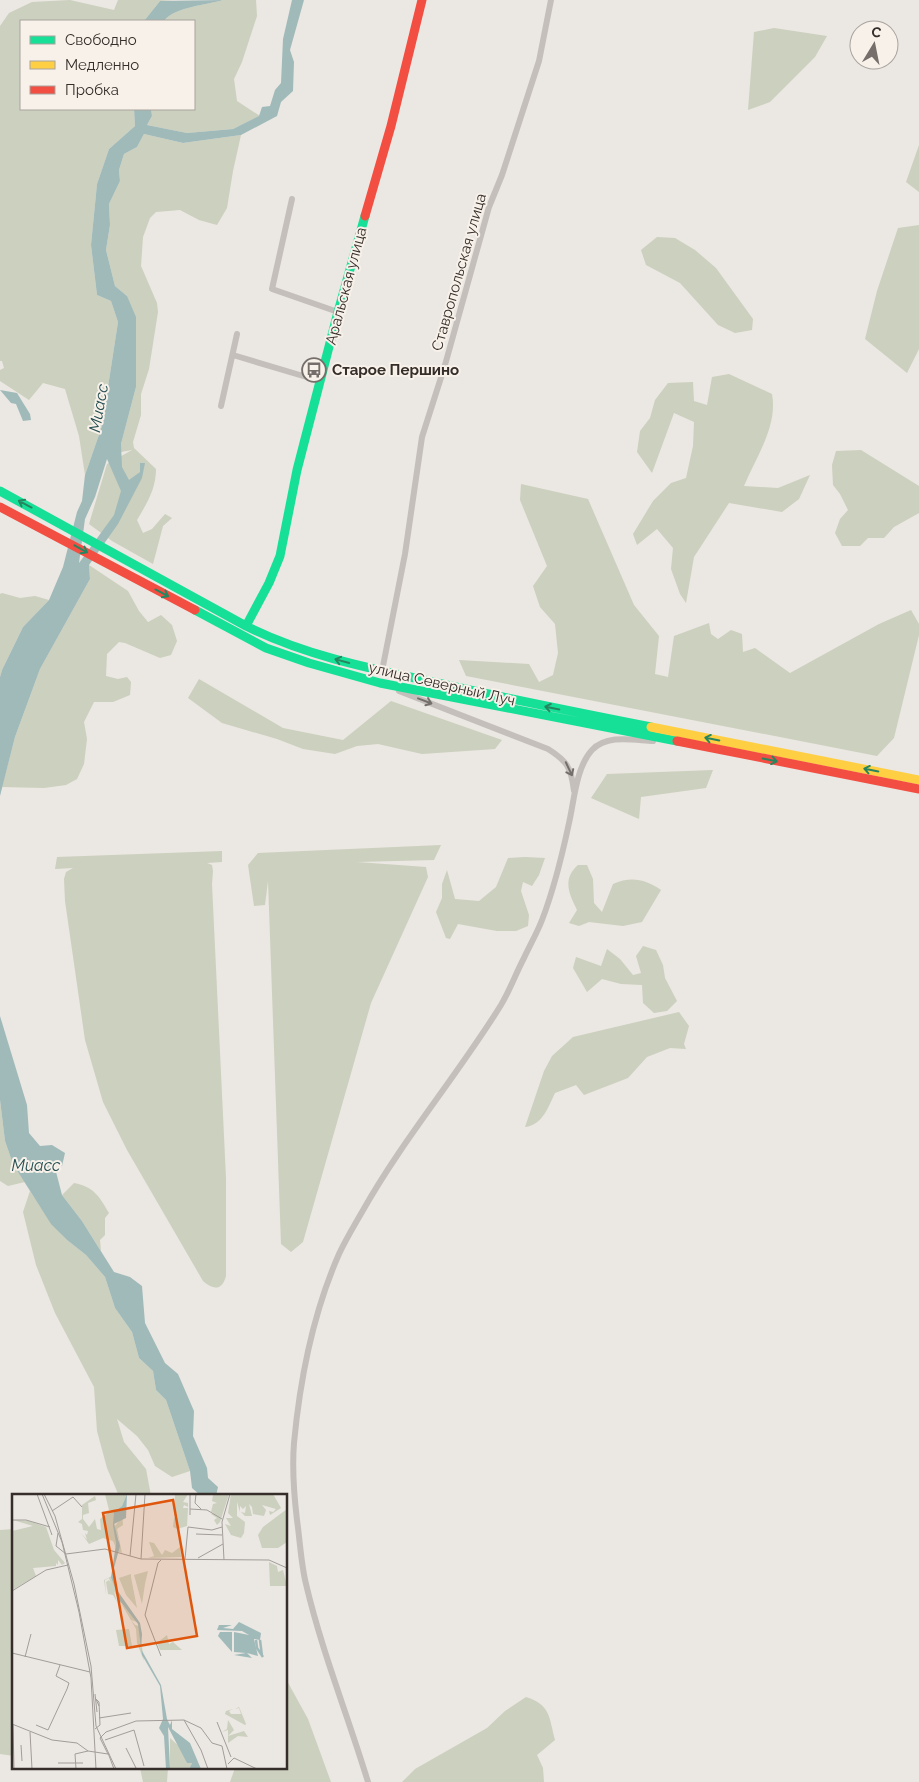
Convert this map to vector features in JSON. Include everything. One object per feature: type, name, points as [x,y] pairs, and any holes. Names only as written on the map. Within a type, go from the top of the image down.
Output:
[{"type":"main road","name":"Аральская улица","points":[[246,626],[269,583],[280,556],[297,470],[338,312],[391,126],[422,0]]},
{"type":"main road","name":"улица Северный Луч","points":[[0,490],[246,626],[266,636],[312,653],[382,671],[508,699],[919,780]]},
{"type":"main road","name":"улица Северный Луч","points":[[0,507],[266,648],[310,664],[380,683],[672,742],[919,789]]},
{"type":"street","name":"Ставропольская улица","points":[[382,671],[405,554],[422,437],[445,365],[490,207],[539,61],[551,0]]},
{"type":"street","points":[[292,199],[272,289],[338,312]]},
{"type":"street","points":[[221,406],[237,334]]},
{"type":"street","points":[[233,355],[320,382]]},
{"type":"street","points":[[380,683],[548,749],[562,758],[570,768],[575,794]]},
{"type":"street","points":[[368,1782],[336,1686],[305,1581],[294,1497],[294,1448],[298,1405],[306,1364],[324,1295],[340,1252],[375,1188],[420,1121],[472,1050],[502,1002],[542,921],[558,868],[584,760],[593,749],[610,739],[672,742]]},
{"type":"green space","points":[[70,0],[114,10],[118,0],[174,0],[160,1],[145,20],[20,20],[20,110],[134,110],[135,126],[109,149],[97,184],[91,245],[97,295],[111,301],[118,322],[102,426],[85,475],[79,436],[65,389],[43,383],[29,400],[0,381],[0,370],[4,368],[2,361],[0,361],[0,26],[9,13],[32,2]]},
{"type":"green space","points":[[223,0],[256,0],[257,16],[242,62],[234,79],[237,101],[260,116],[233,129],[187,133],[147,125],[152,116],[151,110],[195,110],[195,20],[165,20],[175,13],[191,7]]},
{"type":"green space","points":[[774,28],[827,36],[815,57],[770,102],[748,110],[754,32]]},
{"type":"green space","points":[[144,134],[183,143],[241,135],[227,208],[217,225],[199,220],[180,210],[156,212],[150,218],[143,237],[141,266],[157,303],[158,312],[149,369],[141,394],[141,415],[133,442],[134,448],[156,469],[156,476],[153,489],[137,520],[143,533],[152,529],[165,514],[172,518],[163,526],[153,564],[112,541],[89,524],[107,464],[132,450],[121,452],[121,444],[136,387],[127,296],[115,286],[106,250],[110,225],[109,204],[120,181],[119,170],[124,154],[137,147]]},
{"type":"green space","points":[[919,145],[919,192],[906,182]]},
{"type":"green space","points":[[919,225],[919,349],[907,373],[865,339],[877,291],[898,228]]},
{"type":"green space","points":[[657,237],[675,238],[695,250],[716,268],[753,319],[752,330],[735,333],[718,325],[680,283],[646,265],[641,250]]},
{"type":"green space","points":[[729,374],[772,394],[772,418],[769,430],[744,486],[778,488],[810,475],[799,499],[782,512],[729,503],[694,557],[686,603],[680,594],[671,569],[673,548],[657,529],[637,545],[633,534],[653,501],[671,483],[686,478],[693,446],[694,422],[674,413],[652,473],[637,452],[640,431],[650,418],[655,400],[668,383],[693,382],[694,401],[707,405],[712,377]]},
{"type":"green space","points":[[861,450],[919,486],[919,513],[894,527],[884,538],[868,538],[860,546],[842,546],[835,533],[840,519],[848,510],[833,485],[832,465],[836,451]]},
{"type":"green space","points":[[521,484],[588,499],[634,605],[659,636],[655,674],[668,677],[674,636],[709,623],[711,634],[718,639],[731,630],[742,634],[743,652],[755,648],[790,673],[879,624],[911,610],[919,624],[919,635],[894,738],[877,756],[466,676],[459,660],[529,664],[539,682],[553,675],[558,653],[555,624],[540,607],[533,586],[547,566],[520,500]]},
{"type":"green space","points":[[89,565],[128,591],[139,611],[148,622],[161,615],[172,625],[177,641],[171,655],[160,658],[119,642],[107,654],[106,676],[118,679],[127,677],[131,682],[130,695],[113,702],[94,702],[84,722],[87,739],[84,764],[77,779],[66,785],[44,788],[2,787],[15,737],[40,669],[90,579]]},
{"type":"green space","points":[[0,594],[20,598],[35,596],[49,600],[23,627],[0,677]]},
{"type":"green space","points":[[199,679],[283,728],[343,740],[391,701],[502,740],[495,749],[422,754],[378,744],[357,746],[335,754],[303,749],[277,739],[222,723],[188,698]]},
{"type":"green space","points":[[713,770],[706,788],[641,797],[639,819],[591,798],[607,774]]},
{"type":"green space","points":[[441,845],[434,860],[357,862],[426,867],[428,877],[371,1003],[303,1242],[291,1252],[281,1244],[268,881],[265,905],[254,906],[248,865],[258,853]]},
{"type":"green space","points":[[222,851],[222,862],[207,863],[212,865],[213,871],[212,884],[226,1178],[226,1276],[220,1287],[217,1288],[203,1281],[127,1150],[103,1102],[85,1040],[65,901],[64,879],[66,872],[73,868],[55,869],[57,857]]},
{"type":"green space","points":[[508,858],[545,858],[539,875],[532,886],[523,882],[521,891],[529,915],[528,926],[516,931],[497,931],[458,924],[450,939],[446,938],[436,912],[442,898],[442,884],[447,870],[455,899],[479,901],[496,887]]},
{"type":"green space","points":[[578,865],[587,865],[593,879],[594,903],[602,912],[613,884],[632,879],[644,881],[661,890],[642,922],[623,926],[589,922],[579,926],[569,923],[577,910],[568,887],[570,876]]},
{"type":"green space","points":[[643,946],[656,950],[663,965],[665,978],[677,1001],[667,1011],[654,1013],[643,1003],[642,985],[621,984],[602,979],[587,992],[573,968],[576,957],[601,966],[607,949],[620,959],[633,975],[641,973],[636,956]]},
{"type":"green space","points":[[679,1012],[689,1026],[684,1044],[686,1049],[670,1048],[647,1057],[628,1078],[584,1095],[576,1085],[555,1093],[541,1119],[531,1126],[525,1127],[544,1071],[552,1056],[573,1037]]},
{"type":"green space","points":[[0,1100],[5,1141],[13,1164],[25,1182],[8,1186],[0,1181]]},
{"type":"green space","points":[[74,1183],[86,1187],[95,1193],[109,1213],[105,1218],[105,1235],[100,1240],[101,1251],[82,1221],[62,1195]]},
{"type":"green space","points":[[30,1191],[52,1224],[67,1240],[86,1255],[105,1277],[115,1308],[132,1332],[139,1358],[153,1371],[156,1390],[166,1400],[190,1471],[172,1477],[155,1466],[148,1450],[137,1436],[117,1419],[124,1442],[146,1469],[151,1494],[118,1494],[107,1468],[97,1431],[94,1387],[55,1313],[36,1265],[23,1212]]},
{"type":"green space","points":[[12,1529],[12,1756],[0,1754],[0,1530]]},
{"type":"green space","points":[[288,1683],[308,1719],[331,1782],[230,1782],[234,1770],[288,1770]]},
{"type":"green space","points":[[526,1697],[545,1708],[555,1740],[537,1755],[543,1768],[544,1782],[402,1782],[415,1769],[487,1728],[505,1711]]},
{"type":"green space","points":[[140,1770],[168,1770],[167,1782],[143,1782]]},
{"type":"water","points":[[223,0],[191,7],[169,16],[165,20],[145,20],[160,1]]},
{"type":"water","points":[[292,0],[304,0],[290,50],[294,62],[293,91],[281,102],[277,116],[241,135],[183,143],[144,134],[137,147],[124,154],[119,170],[120,181],[109,204],[110,225],[106,250],[115,286],[127,296],[136,317],[136,387],[121,444],[122,467],[129,480],[140,472],[140,463],[145,463],[142,478],[118,524],[89,565],[90,579],[40,669],[15,737],[0,796],[0,677],[23,627],[49,600],[63,567],[77,512],[82,501],[85,475],[102,426],[118,322],[111,301],[97,295],[91,245],[97,184],[109,149],[135,126],[134,110],[151,110],[152,116],[147,125],[187,133],[233,129],[259,116],[262,107],[270,106],[275,90],[281,83],[283,39]],"holes":[[[107,459],[121,491],[114,515],[79,563],[85,519],[95,497]]]},
{"type":"water","points":[[0,390],[17,393],[30,414],[31,420],[23,421],[16,404],[11,403]]},
{"type":"water","name":"Миасс","points":[[0,1016],[27,1105],[29,1133],[40,1146],[52,1145],[65,1153],[62,1166],[54,1164],[62,1195],[82,1221],[114,1272],[130,1277],[142,1286],[145,1323],[165,1363],[178,1374],[194,1411],[193,1436],[207,1468],[208,1478],[218,1487],[216,1494],[199,1494],[192,1488],[190,1471],[166,1400],[156,1390],[153,1371],[139,1358],[132,1332],[115,1308],[105,1277],[86,1255],[51,1224],[13,1164],[5,1141],[0,1100]]},
{"type":"traffic: fast","points":[[246,626],[269,583],[280,556],[297,470],[365,216]]},
{"type":"traffic: fast","points":[[0,491],[246,626],[311,652],[378,670],[651,727]]},
{"type":"traffic: fast","points":[[195,610],[266,648],[309,663],[380,683],[677,741]]},
{"type":"traffic: slow","points":[[651,727],[919,780]]},
{"type":"traffic: jam","points":[[365,216],[391,126],[422,0]]},
{"type":"traffic: jam","points":[[0,507],[195,610]]},
{"type":"traffic: jam","points":[[677,741],[919,789]]},
{"type":"place","name":"Старое Першино","points":[[314,370]]}]
